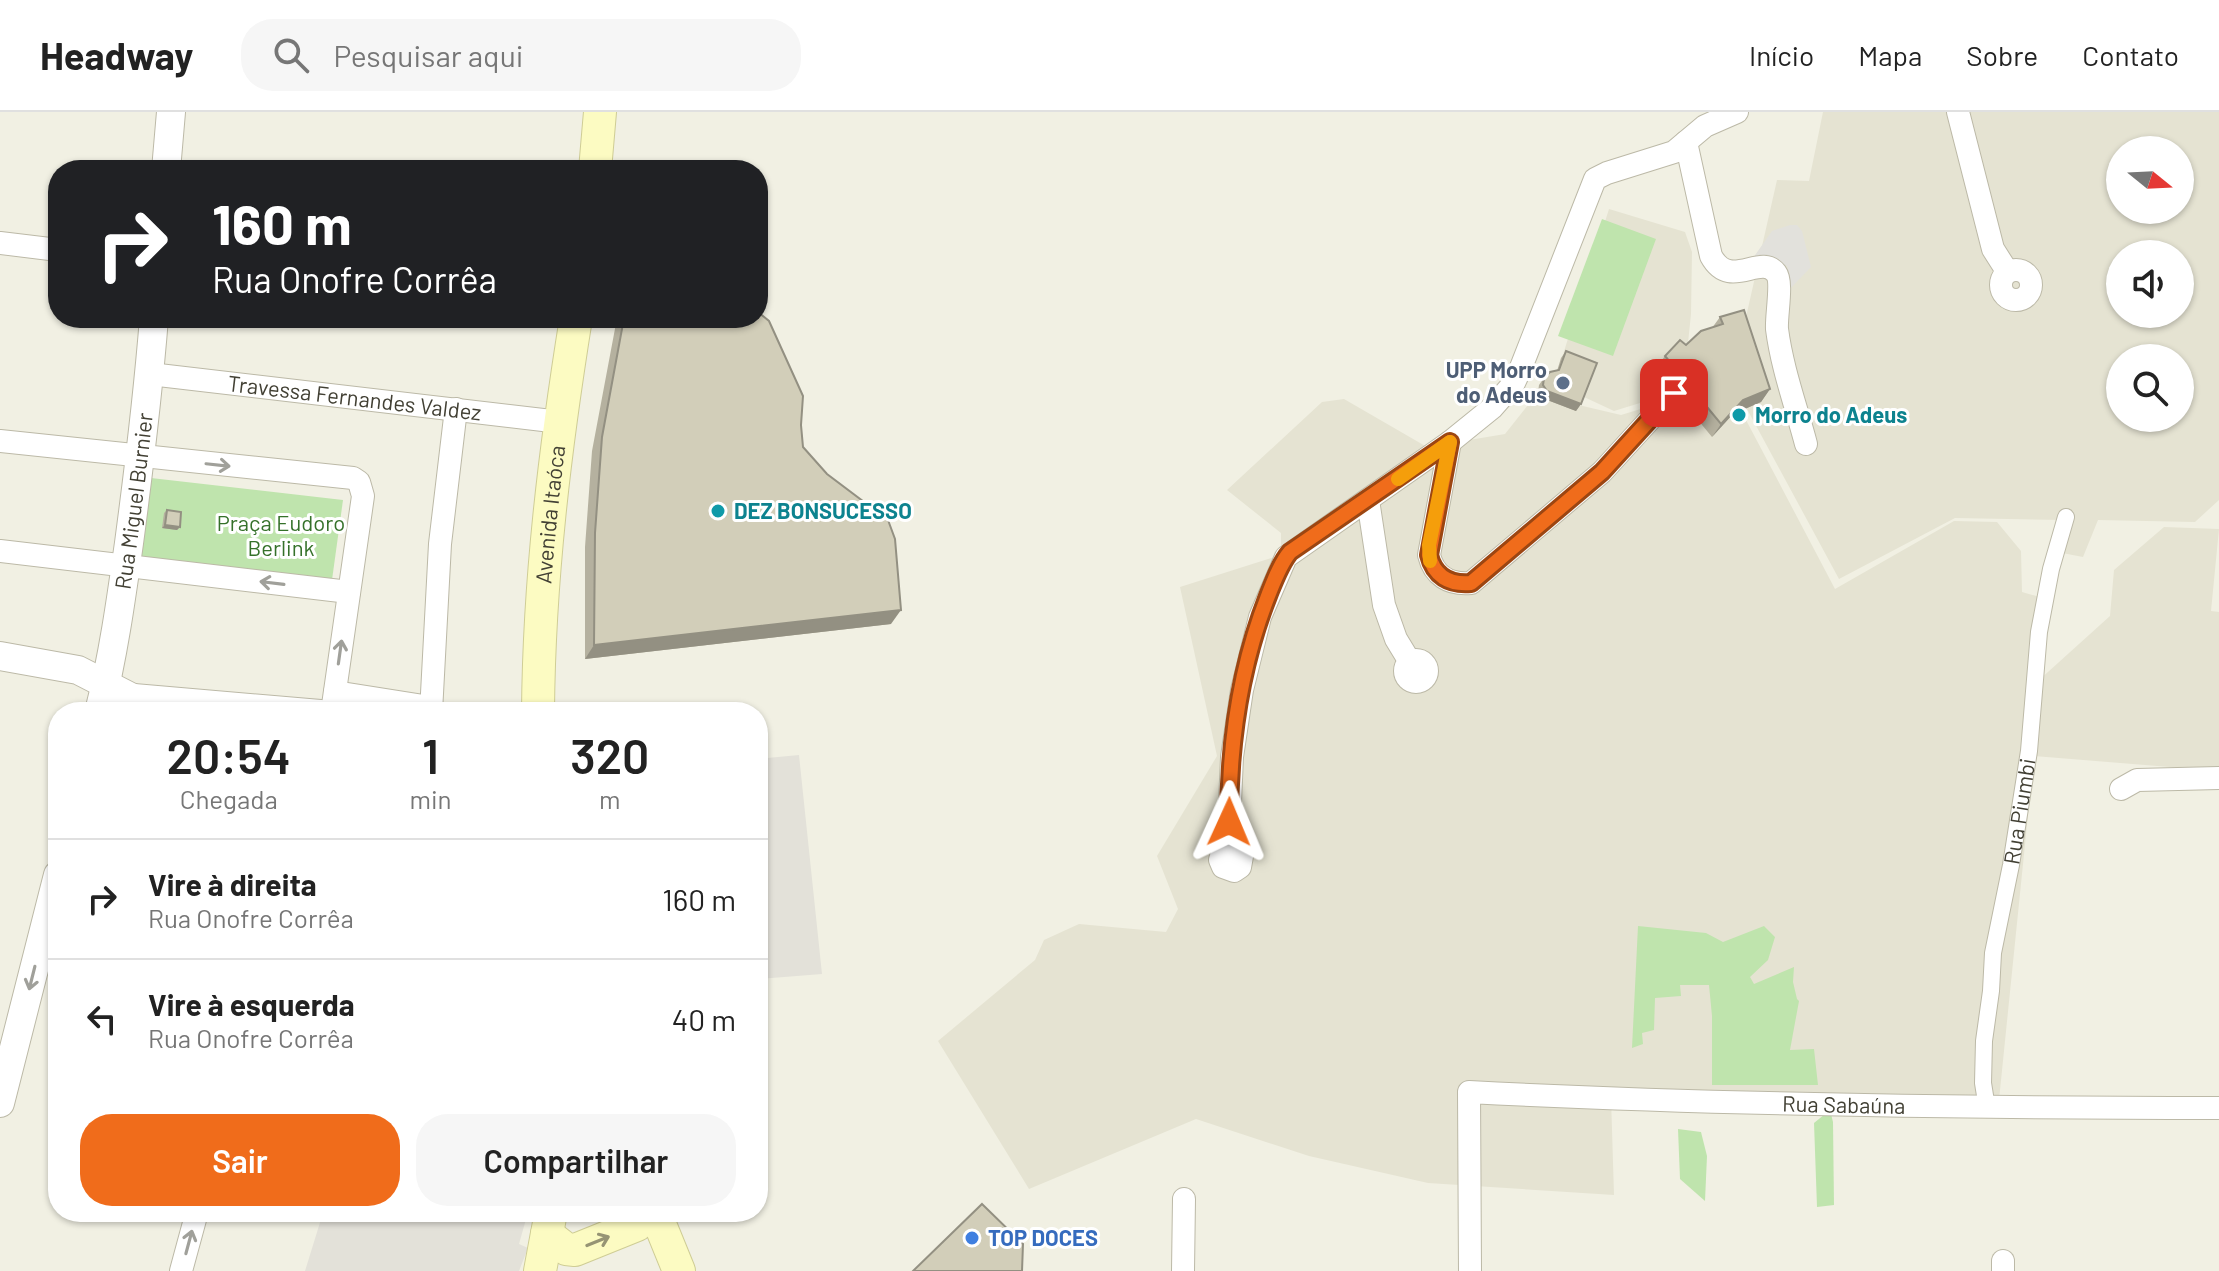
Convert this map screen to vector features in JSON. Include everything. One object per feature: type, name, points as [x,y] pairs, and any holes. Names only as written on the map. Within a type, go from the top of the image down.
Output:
[{"type":"main road","points":[[596,160],[600,112]]},
{"type":"main road","name":"Avenida Itaóca","points":[[538,702],[541,588],[574,328]]},
{"type":"main road","points":[[549,1223],[559,1245],[575,1250],[639,1222]]},
{"type":"main road","points":[[659,1222],[679,1271]]},
{"type":"main road","points":[[540,1271],[549,1223]]},
{"type":"street","points":[[167,160],[171,112]]},
{"type":"street","points":[[1228,848],[1232,757],[1242,690],[1260,617],[1277,574],[1290,552],[1450,442],[1492,408],[1514,383],[1595,179],[1674,152],[1705,126],[1737,112]]},
{"type":"street","points":[[1958,112],[1993,249],[2007,271]]},
{"type":"street","points":[[1686,142],[1711,256],[1716,265],[1734,273],[1769,268],[1777,274],[1777,328],[1806,444]]},
{"type":"street","points":[[0,243],[48,249]]},
{"type":"street","name":"Rua Miguel Burnier","points":[[107,702],[118,689],[126,566],[141,458],[153,328]]},
{"type":"street","name":"Travessa Fernandes Valdez","points":[[150,374],[560,422]]},
{"type":"street","points":[[1450,442],[1429,555],[1436,572],[1458,584],[1471,583],[1591,482],[1674,393]]},
{"type":"street","points":[[431,702],[440,544],[456,409]]},
{"type":"street","points":[[0,441],[353,478],[359,482],[363,496],[333,702]]},
{"type":"street","points":[[1368,500],[1384,605],[1396,639],[1410,662]]},
{"type":"street","name":"Rua Piumbi","points":[[1987,1108],[1983,1083],[1984,1041],[1993,953],[2029,751],[2039,632],[2066,517]]},
{"type":"street","points":[[0,551],[349,592]]},
{"type":"street","points":[[0,656],[78,670],[142,702]]},
{"type":"street","points":[[118,689],[293,702]]},
{"type":"street","points":[[2121,789],[2137,780],[2219,778]]},
{"type":"street","points":[[0,1103],[48,914]]},
{"type":"street","name":"Rua Sabaúna","points":[[1470,1271],[1469,1092],[1621,1100],[1987,1108],[2219,1108]]},
{"type":"street","points":[[1183,1271],[1184,1199]]},
{"type":"street","points":[[181,1271],[194,1222]]},
{"type":"shaded area","name":"Morro do Adeus","points":[[1823,112],[2219,112],[2219,500],[2195,522],[2098,520],[2083,557],[2057,552],[2064,520],[1955,518],[1839,579],[1740,396],[1679,391],[1614,411],[1554,383],[1609,209],[1685,232],[1692,252],[1688,343],[1739,348],[1777,180],[1809,181]]},
{"type":"shaded area","points":[[1797,225],[1802,231],[1811,267],[1787,292],[1787,266],[1753,258],[1772,231]]},
{"type":"shaded area","name":"Morro do Adeus","points":[[1536,395],[1621,415],[1683,396],[1736,401],[1835,589],[1954,521],[1997,522],[2021,551],[2022,592],[2050,600],[2038,681],[2110,616],[2114,570],[2164,527],[2219,529],[2211,611],[2219,612],[2219,771],[2034,756],[1999,1100],[1611,1097],[1614,1195],[1428,1183],[1309,1156],[1196,1119],[1029,1189],[938,1041],[1035,960],[1044,940],[1079,924],[1166,932],[1178,909],[1157,856],[1217,756],[1180,587],[1281,555],[1281,533],[1227,490],[1322,402],[1344,399],[1427,447],[1505,434]]},
{"type":"shaded area","points":[[799,755],[822,974],[768,978],[768,758]]},
{"type":"shaded area","points":[[320,1222],[525,1222],[519,1244],[528,1248],[519,1271],[305,1271]]},
{"type":"green space","points":[[1602,219],[1656,239],[1613,356],[1558,336]]},
{"type":"green space","name":"Praça Eudoro Berlink","points":[[151,478],[343,500],[332,580],[140,558]]},
{"type":"green space","points":[[1638,926],[1706,933],[1723,942],[1764,926],[1775,937],[1768,960],[1750,977],[1754,984],[1794,967],[1793,982],[1799,1001],[1790,1050],[1814,1049],[1818,1085],[1712,1085],[1709,985],[1680,985],[1681,996],[1655,998],[1654,1030],[1642,1033],[1643,1044],[1632,1048]]},
{"type":"green space","points":[[1830,1110],[1833,1122],[1834,1205],[1817,1207],[1814,1123]]},
{"type":"green space","points":[[1678,1129],[1701,1132],[1707,1156],[1705,1201],[1680,1179]]},
{"type":"building","points":[[1744,310],[1770,389],[1743,400],[1721,424],[1693,390],[1697,381],[1694,370],[1686,366],[1675,368],[1665,356],[1680,340],[1686,345],[1701,331],[1723,324],[1720,317]]},
{"type":"building","name":"DEZ BONSUCESSO","points":[[768,320],[803,396],[803,447],[827,474],[888,520],[895,539],[901,610],[594,645],[595,533],[602,437],[622,328],[768,328]]},
{"type":"building","name":"UPP Morro do Adeus","points":[[1566,351],[1597,363],[1581,404],[1547,391],[1543,385],[1544,378],[1550,372],[1559,370]]},
{"type":"building","points":[[167,510],[181,512],[180,527],[165,525]]},
{"type":"building","name":"TOP DOCES","points":[[982,1204],[1023,1244],[1022,1271],[913,1271]]},
{"type":"slow traffic","points":[[1398,479],[1450,442],[1429,545],[1430,561]]},
{"type":"place","name":"UPP Morro do Adeus","points":[[1563,383]]},
{"type":"place","name":"Morro do Adeus","points":[[1739,415]]},
{"type":"place","name":"DEZ BONSUCESSO","points":[[718,511]]},
{"type":"place","name":"TOP DOCES","points":[[972,1238]]},
{"type":"route","points":[[1229,822],[1232,757],[1242,690],[1260,617],[1277,574],[1290,552],[1450,442],[1429,555],[1431,565],[1444,579],[1458,584],[1471,583],[1602,472],[1674,393]]}]
